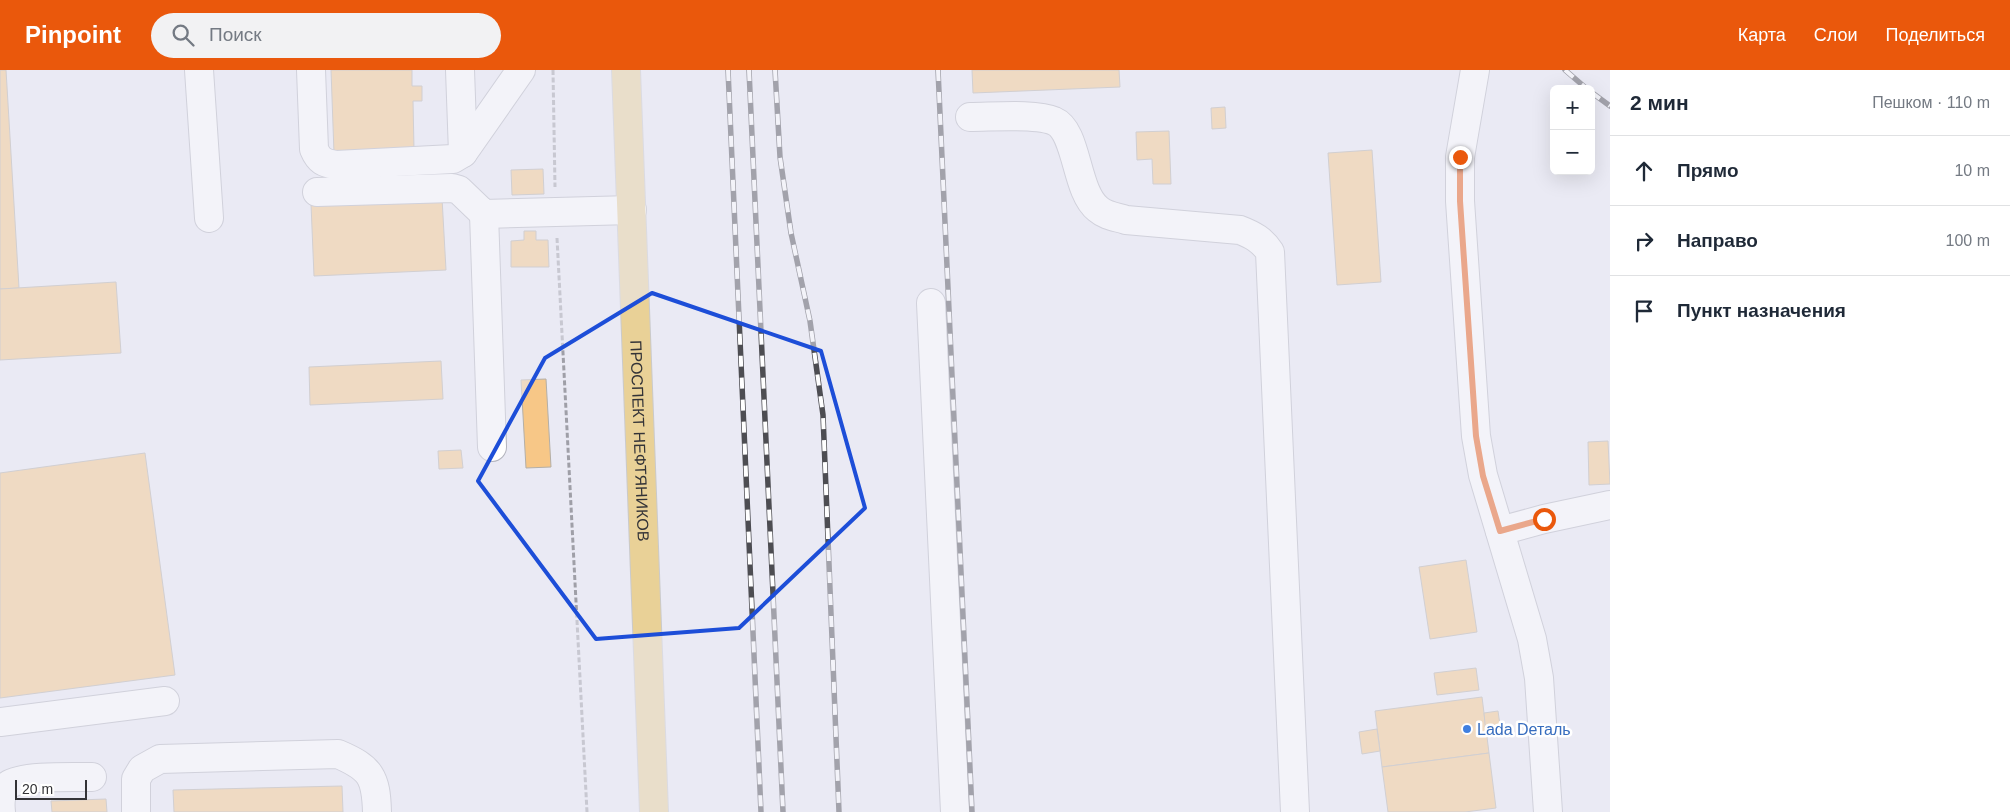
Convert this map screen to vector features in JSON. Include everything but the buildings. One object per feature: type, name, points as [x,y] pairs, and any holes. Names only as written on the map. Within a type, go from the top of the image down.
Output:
[{"type":"main road","name":"ПРОСПЕКТ НЕФТЯНИКОВ","points":[[626,70],[654,812]]},
{"type":"lane","points":[[199,70],[209,218]]},
{"type":"lane","points":[[311,70],[314,149],[318,158],[324,163],[336,165],[453,159],[463,153],[521,70]]},
{"type":"lane","points":[[460,70],[463,153]]},
{"type":"lane","points":[[1475,70],[1460,157],[1460,201],[1476,436],[1483,476],[1532,639],[1538,678],[1548,812]]},
{"type":"lane","points":[[970,117],[1044,118],[1057,122],[1067,133],[1088,197],[1098,209],[1108,215],[1126,220],[1240,230],[1255,236],[1264,243],[1270,252],[1295,812]]},
{"type":"lane","points":[[317,192],[452,188],[459,190],[484,214],[492,447]]},
{"type":"lane","points":[[484,214],[632,210]]},
{"type":"lane","points":[[931,303],[955,812]]},
{"type":"lane","points":[[1500,531],[1544,519],[1610,505]]},
{"type":"lane","points":[[0,722],[166,701]]},
{"type":"lane","points":[[136,812],[136,779],[142,769],[160,758],[338,754],[356,761],[370,774],[376,790],[377,812]]},
{"type":"lane","points":[[1,812],[2,794],[8,785],[19,779],[92,777]]},
{"type":"path","points":[[553,70],[556,212],[588,812]]},
{"type":"highlighted area","points":[[652,293],[821,351],[865,508],[739,628],[596,639],[478,481],[545,358]]},
{"type":"railway","points":[[728,70],[761,812]]},
{"type":"railway","points":[[749,70],[783,812]]},
{"type":"railway","points":[[775,70],[780,157],[791,233],[810,321],[823,415],[839,812]]},
{"type":"railway","points":[[938,70],[972,812]]},
{"type":"railway","points":[[1565,70],[1582,85]]},
{"type":"railway","points":[[1595,95],[1610,106]]},
{"type":"place","name":"Lada Dеталь","points":[[1467,729]]},
{"type":"route","points":[[1460,157],[1460,201],[1476,436],[1483,476],[1500,531],[1544,519]]}]
